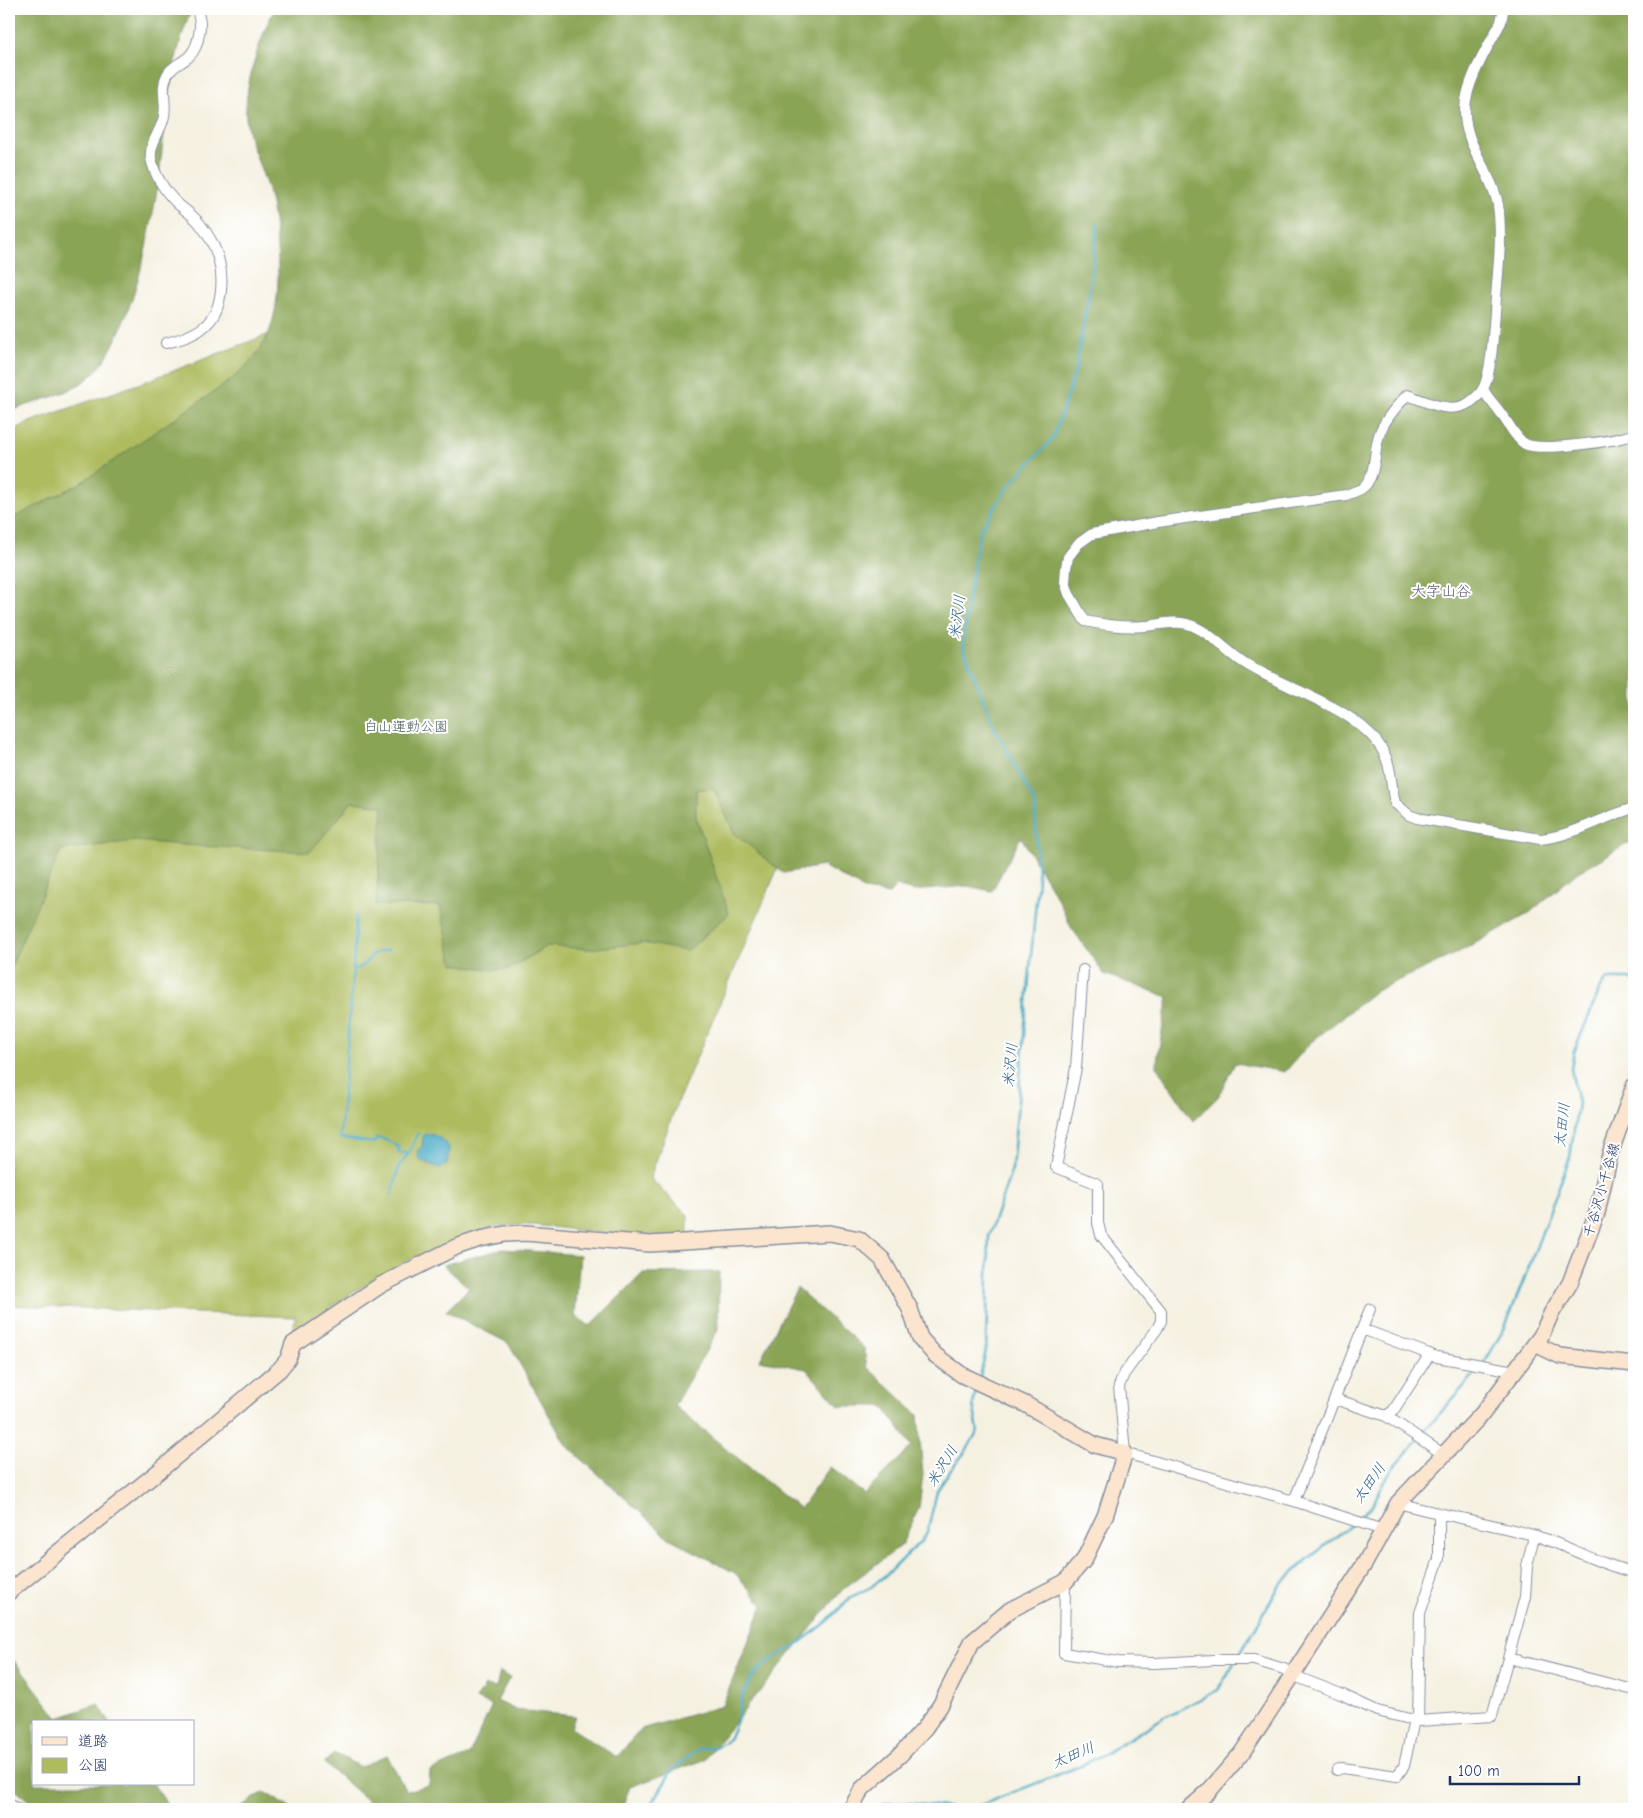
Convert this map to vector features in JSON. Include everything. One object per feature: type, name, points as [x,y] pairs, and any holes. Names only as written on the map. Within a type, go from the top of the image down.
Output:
[{"type":"street","points":[[166,343],[195,334],[209,323],[216,313],[222,288],[222,271],[212,242],[200,223],[176,202],[159,180],[151,157],[154,142],[162,126],[165,114],[163,89],[167,75],[174,66],[188,59],[196,46],[200,24],[198,9]]},
{"type":"street","points":[[1501,9],[1501,22],[1467,93],[1464,111],[1468,133],[1493,186],[1498,206],[1498,269],[1492,351],[1483,389],[1468,404],[1454,409],[1439,407],[1407,395],[1391,414],[1381,430],[1376,444],[1372,473],[1368,480],[1361,488],[1346,495],[1158,522],[1092,534],[1078,544],[1068,556],[1066,582],[1069,594],[1085,621],[1106,625],[1143,626],[1176,622],[1189,624],[1208,635],[1244,663],[1360,724],[1376,741],[1390,763],[1395,802],[1409,815],[1540,840],[1554,838],[1618,812],[1634,808]]},
{"type":"street","points":[[1483,389],[1518,438],[1526,445],[1546,448],[1616,439],[1634,434]]},
{"type":"street","points":[[851,1809],[862,1789],[924,1730],[940,1706],[972,1642],[1010,1610],[1065,1582],[1084,1560],[1105,1516],[1125,1453],[1119,1386],[1124,1374],[1157,1329],[1161,1321],[1161,1311],[1101,1235],[1098,1223],[1098,1184],[1056,1167],[1076,1068],[1083,970]]},
{"type":"street","name":"千谷沢小千谷線","points":[[1189,1809],[1209,1792],[1241,1754],[1365,1563],[1398,1503],[1482,1414],[1535,1344],[1570,1283],[1597,1213],[1610,1154],[1634,1086]]},
{"type":"street","points":[[9,1592],[159,1472],[274,1374],[288,1359],[292,1344],[381,1285],[456,1247],[505,1234],[526,1233],[650,1244],[830,1234],[859,1239],[882,1259],[910,1309],[920,1338],[935,1355],[962,1376],[1025,1404],[1095,1445],[1294,1501],[1383,1530]]},
{"type":"street","points":[[1294,1501],[1370,1308]]},
{"type":"street","points":[[1362,1329],[1430,1354],[1515,1371]]},
{"type":"street","points":[[1535,1344],[1560,1356],[1634,1364]]},
{"type":"street","points":[[1386,1416],[1393,1411],[1430,1354]]},
{"type":"street","points":[[1335,1399],[1386,1416],[1443,1454]]},
{"type":"street","points":[[1398,1503],[1534,1536],[1618,1569],[1634,1572]]},
{"type":"street","points":[[1337,1770],[1342,1768],[1397,1776],[1404,1766],[1416,1721],[1420,1613],[1439,1559],[1439,1514]]},
{"type":"street","points":[[1065,1582],[1064,1653],[1127,1662],[1254,1660],[1284,1669],[1292,1675],[1377,1711],[1416,1721],[1492,1716],[1525,1597],[1527,1566],[1534,1536]]},
{"type":"street","points":[[1508,1658],[1634,1690]]},
{"type":"street","points":[[9,1804],[18,1809]]},
{"type":"green space","points":[[9,9],[192,9],[184,30],[173,73],[158,183],[145,251],[132,300],[119,332],[101,365],[81,384],[9,410]]},
{"type":"green space","points":[[275,9],[1634,9],[1634,322],[1631,329],[1634,338],[1634,840],[1578,872],[1528,914],[1463,950],[1374,992],[1310,1043],[1285,1072],[1235,1063],[1218,1097],[1193,1121],[1156,1066],[1168,997],[1104,974],[1071,927],[1060,903],[1021,837],[992,891],[967,886],[913,891],[896,886],[889,894],[865,890],[823,866],[783,873],[734,833],[713,788],[696,790],[696,817],[729,914],[687,951],[643,943],[589,949],[547,946],[509,969],[495,970],[453,964],[440,906],[376,905],[383,806],[352,802],[310,852],[135,841],[61,850],[9,971],[9,520],[79,484],[231,380],[245,367],[264,343],[271,327],[278,289],[277,247],[272,207],[251,142],[246,112],[249,82],[253,66],[263,34]]},
{"type":"green space","name":"白山運動公園","points":[[290,326],[814,784],[677,1103],[650,1178],[688,1215],[688,1238],[652,1239],[534,1225],[496,1226],[407,1261],[355,1291],[290,1337],[296,1317],[9,1305],[9,433],[27,423],[144,382]]},
{"type":"green space","points":[[503,1249],[580,1255],[575,1316],[590,1326],[643,1273],[719,1272],[718,1330],[674,1406],[800,1509],[830,1467],[864,1494],[912,1446],[883,1406],[839,1406],[806,1369],[760,1360],[797,1288],[864,1348],[867,1367],[918,1415],[923,1475],[919,1508],[901,1546],[843,1589],[704,1760],[630,1787],[622,1807],[618,1809],[377,1809],[324,1763],[334,1753],[361,1767],[387,1755],[406,1791],[429,1785],[430,1771],[469,1755],[492,1705],[475,1699],[485,1686],[496,1688],[500,1672],[510,1677],[497,1701],[516,1710],[575,1716],[571,1728],[617,1757],[641,1729],[722,1706],[763,1605],[735,1573],[669,1538],[566,1445],[508,1343],[446,1311],[469,1288],[443,1265]]},
{"type":"green space","points":[[9,1654],[58,1718],[98,1704],[109,1720],[32,1720],[32,1786],[154,1786],[171,1809],[39,1809],[9,1785]]},
{"type":"green space","points":[[264,1792],[292,1809],[237,1809]]},
{"type":"water","points":[[426,1133],[438,1137],[448,1146],[447,1165],[440,1168],[419,1160],[417,1151],[422,1147],[423,1137]]},
{"type":"waterway","name":"米沢川","points":[[980,1377],[986,1350],[989,1236],[1012,1169],[1038,879],[1035,803],[991,721],[963,646],[970,587],[980,530],[1009,486],[1053,438],[1075,372],[1090,287],[1098,223]]},
{"type":"waterway","points":[[353,969],[356,915]]},
{"type":"waterway","points":[[388,950],[375,953],[360,968],[353,969],[340,1138],[375,1143],[376,1138],[383,1139],[397,1146],[399,1148],[398,1153],[409,1153]]},
{"type":"waterway","name":"太田川","points":[[1485,1362],[1505,1327],[1570,1157],[1578,1103],[1571,1069],[1574,1052],[1599,991],[1607,979],[1634,979]]},
{"type":"waterway","points":[[392,1195],[399,1166],[409,1153],[418,1133]]},
{"type":"waterway","name":"太田川","points":[[1421,1435],[1480,1368]]},
{"type":"waterway","name":"米沢川","points":[[649,1809],[672,1770],[699,1749],[715,1747],[730,1737],[737,1721],[742,1696],[753,1676],[764,1665],[795,1646],[823,1625],[851,1597],[871,1587],[893,1569],[927,1533],[937,1491],[968,1448],[978,1430],[973,1405],[977,1387]]},
{"type":"waterway","name":"太田川","points":[[1358,1518],[1372,1505],[1392,1469],[1418,1440]]},
{"type":"waterway","name":"太田川","points":[[1239,1656],[1280,1585],[1307,1560],[1352,1524]]},
{"type":"waterway","name":"太田川","points":[[875,1809],[886,1803],[909,1803],[962,1809],[981,1805],[1075,1768],[1101,1756],[1161,1719],[1218,1690],[1234,1663]]},
{"type":"district","name":"大字山谷","points":[[1441,591]]}]
